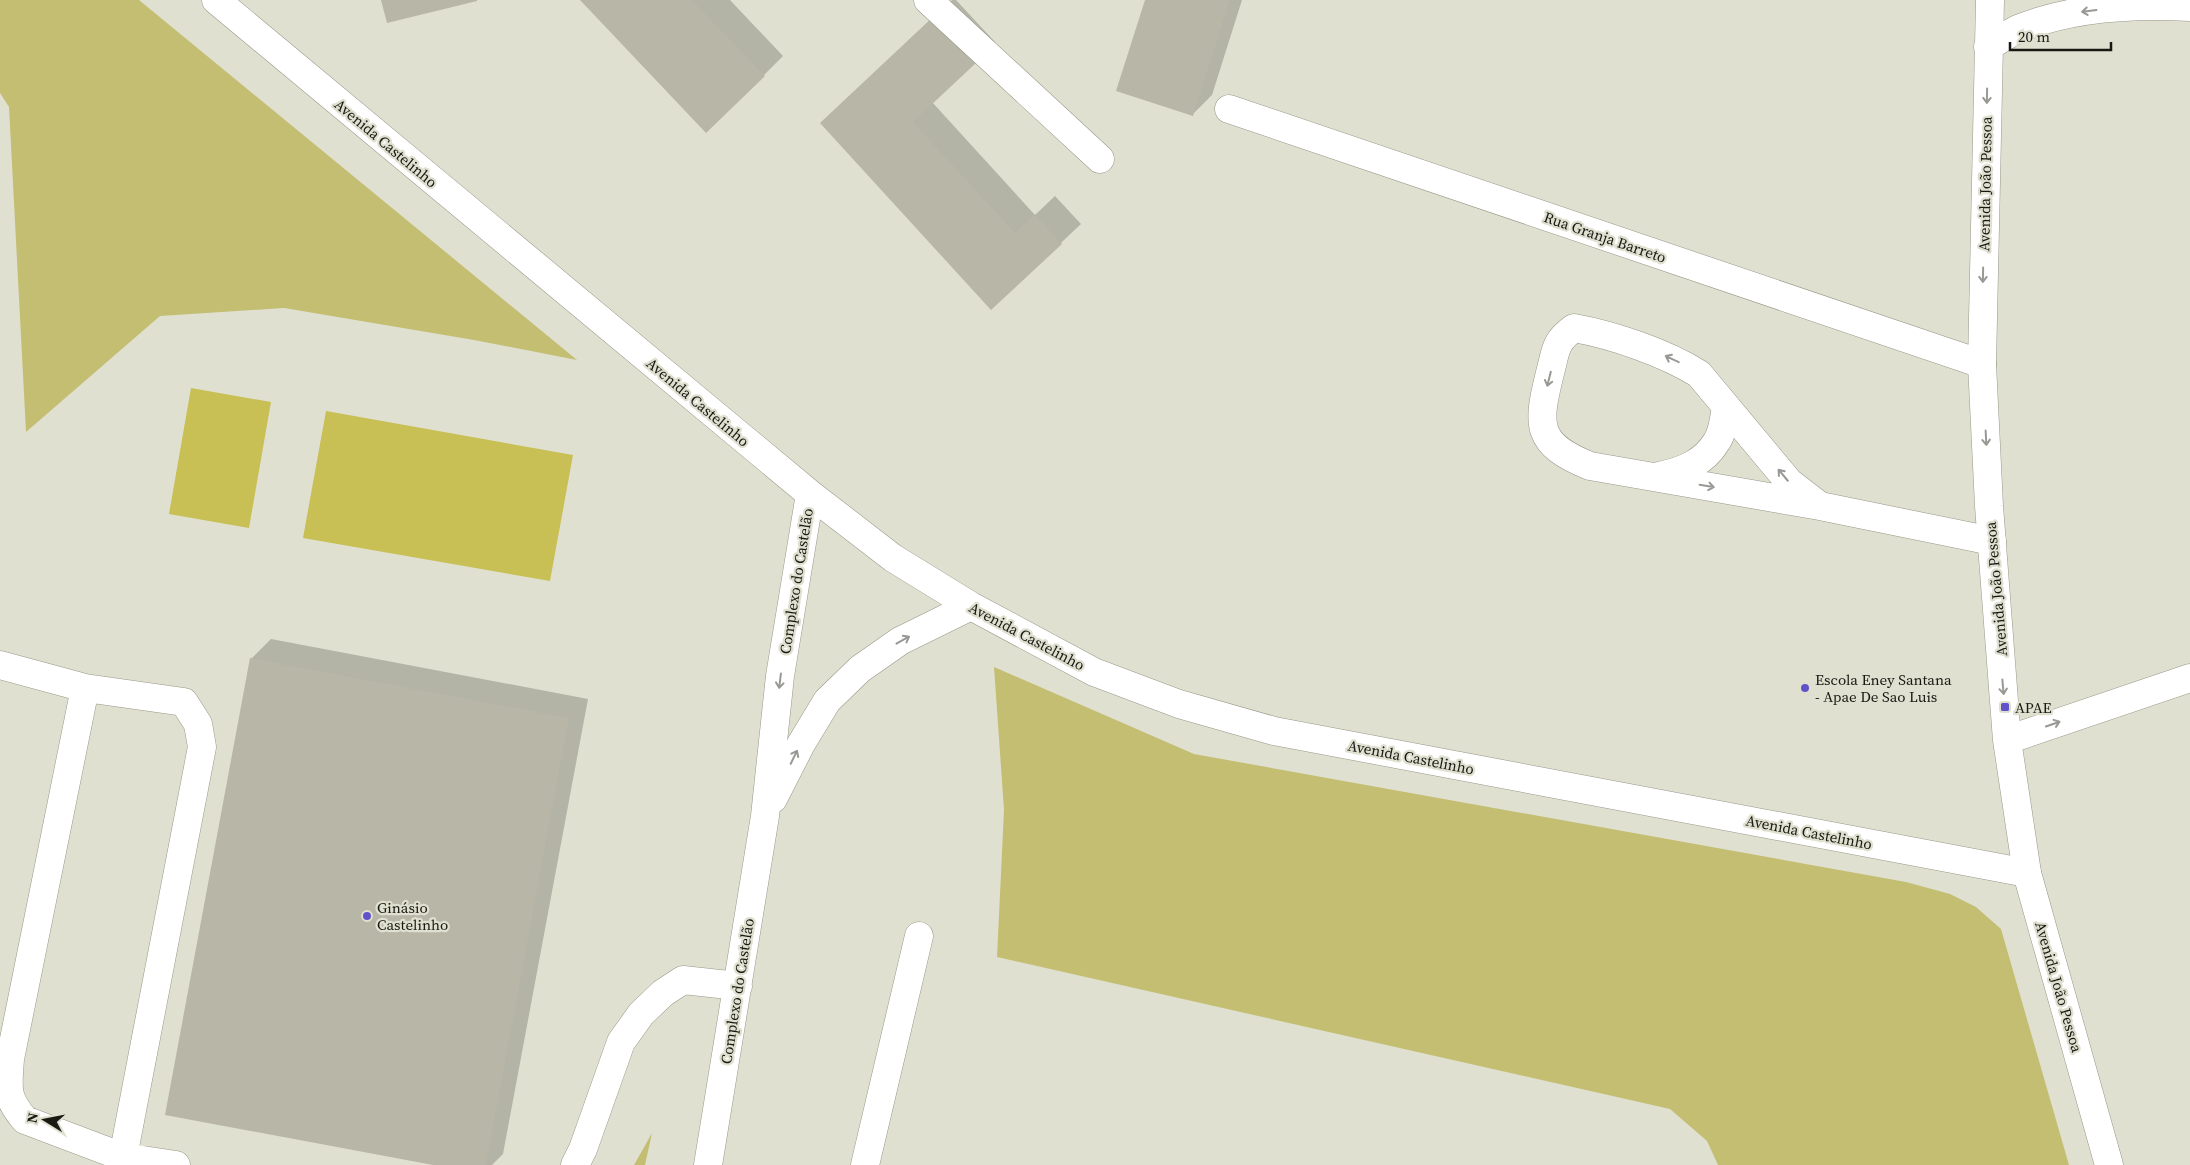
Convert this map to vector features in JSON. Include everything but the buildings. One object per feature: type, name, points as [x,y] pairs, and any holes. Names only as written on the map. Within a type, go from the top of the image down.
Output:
[{"type":"street","name":"Avenida Castelinho","points":[[216,0],[810,494],[893,558],[971,606],[1094,672],[1179,704],[1274,731],[2027,873]]},
{"type":"street","points":[[928,0],[1100,159]]},
{"type":"street","name":"Avenida João Pessoa","points":[[1990,0],[1982,364],[1992,541],[2007,740],[2027,873],[2109,1165]]},
{"type":"street","points":[[1988,47],[2016,30],[2066,14],[2131,6],[2190,8]]},
{"type":"street","name":"Rua Granja Barreto","points":[[1229,109],[1982,364]]},
{"type":"street","points":[[1820,506],[1789,482],[1699,374],[1665,356],[1592,331],[1574,328],[1558,341],[1542,408],[1542,425],[1550,442],[1566,456],[1590,466],[1820,506],[1992,541]]},
{"type":"street","points":[[1655,477],[1683,471],[1704,457],[1718,440],[1726,407]]},
{"type":"street","name":"Complexo do Castelão","points":[[708,1165],[765,816],[780,676],[810,494]]},
{"type":"street","name":"Complexo do Castelão","points":[[765,816],[801,744],[827,701],[860,669],[900,641],[971,606]]},
{"type":"street","points":[[0,664],[85,688],[184,702],[198,724],[202,747],[123,1157]]},
{"type":"street","points":[[2007,740],[2190,678]]},
{"type":"street","points":[[85,688],[10,1060],[8,1092],[14,1107],[25,1120],[123,1157],[176,1165]]},
{"type":"street","points":[[866,1165],[920,936]]},
{"type":"street","points":[[575,1165],[583,1149],[621,1042],[641,1014],[663,993],[683,980],[738,986]]},
{"type":"shaded area","points":[[0,0],[139,0],[577,360],[474,340],[284,308],[160,316],[26,432],[9,107],[0,93]]},
{"type":"shaded area","points":[[191,388],[271,402],[249,528],[169,514]]},
{"type":"shaded area","points":[[326,411],[573,455],[550,581],[303,538]]},
{"type":"shaded area","points":[[994,667],[1194,754],[1906,882],[1950,894],[1976,907],[2001,929],[2069,1165],[1718,1165],[1707,1141],[1670,1109],[997,957],[1004,810]]},
{"type":"shaded area","points":[[652,1133],[645,1165],[634,1165]]},
{"type":"place","name":"Escola Eney Santana - Apae De Sao Luis","points":[[1805,688]]},
{"type":"place","name":"APAE","points":[[2005,707]]},
{"type":"place","name":"Ginásio Castelinho","points":[[367,916]]}]
